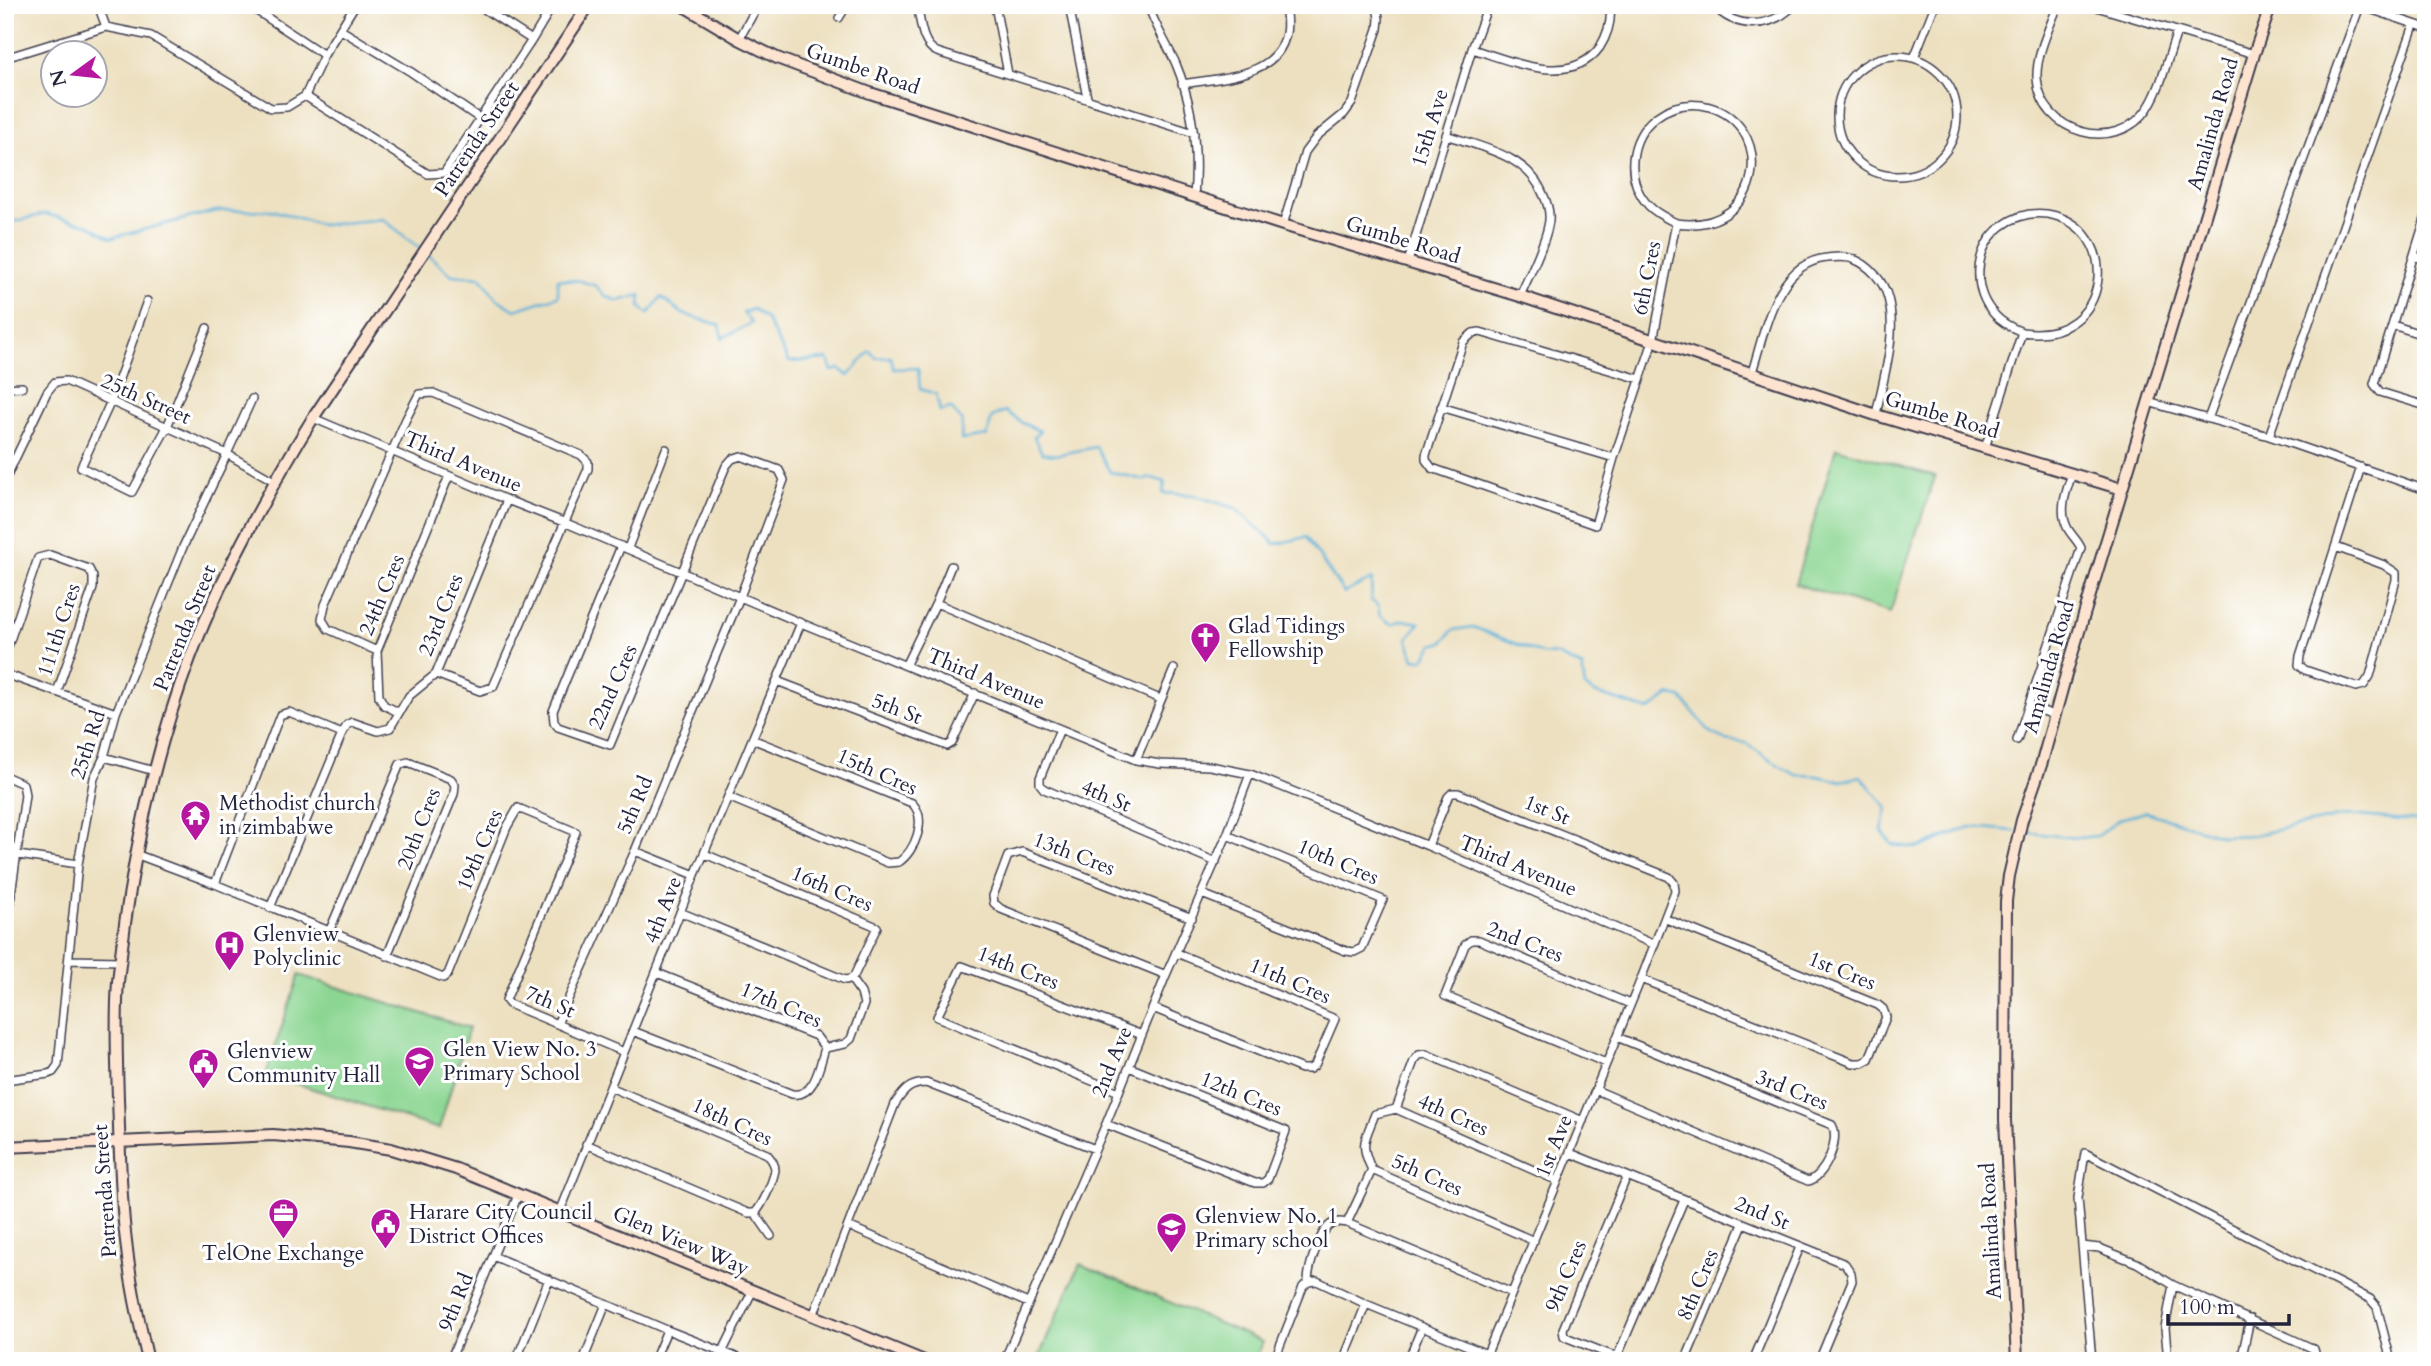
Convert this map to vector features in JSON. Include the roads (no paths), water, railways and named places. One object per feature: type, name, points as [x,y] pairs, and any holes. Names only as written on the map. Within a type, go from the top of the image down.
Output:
[{"type":"street","points":[[98,5],[106,27]]},
{"type":"street","points":[[248,5],[324,54]]},
{"type":"street","points":[[5,58],[106,27],[151,36],[271,108],[287,107],[305,96],[324,54],[355,5]]},
{"type":"street","points":[[478,5],[532,40]]},
{"type":"street","points":[[305,96],[428,174],[444,173],[553,5]]},
{"type":"street","name":"Patrenda Street","points":[[148,1361],[136,1310],[125,1242],[117,1006],[138,855],[154,771],[195,647],[214,600],[274,481],[313,418],[589,5]]},
{"type":"street","name":"Gumbe Road","points":[[682,5],[739,39],[790,63],[870,93],[1283,225],[1520,296],[1876,415],[2122,489]]},
{"type":"street","points":[[739,39],[758,5]]},
{"type":"street","points":[[839,18],[847,5]]},
{"type":"street","points":[[917,5],[925,40],[932,50],[1194,133]]},
{"type":"street","points":[[995,5],[1008,74]]},
{"type":"street","points":[[1069,5],[1087,98]]},
{"type":"street","points":[[1148,5],[1159,34],[1177,67],[1194,133],[1194,197]]},
{"type":"street","points":[[1182,84],[1251,71],[1265,65],[1283,43],[1287,32],[1285,5]]},
{"type":"street","points":[[1283,225],[1305,152],[1317,136],[1353,103],[1378,29],[1377,5]]},
{"type":"street","name":"15th Ave","points":[[1408,262],[1472,49],[1488,5]]},
{"type":"street","points":[[1472,49],[1551,70],[1583,62],[1595,54],[1606,37],[1611,15],[1610,5]]},
{"type":"street","points":[[1713,5],[1721,13],[1750,24],[1762,24],[1779,17],[1794,5]]},
{"type":"street","points":[[1914,58],[1935,5]]},
{"type":"street","points":[[2058,5],[2038,60],[2040,94],[2059,121],[2090,135],[2123,130],[2137,120],[2148,107],[2176,32]]},
{"type":"street","points":[[2090,5],[2254,54]]},
{"type":"street","points":[[2119,15],[2122,5]]},
{"type":"street","name":"Amalinda Road","points":[[2017,1361],[2005,1120],[2004,954],[2007,888],[2022,820],[2271,5]]},
{"type":"street","points":[[2208,419],[2359,6],[2426,28]]},
{"type":"street","points":[[2269,436],[2414,24]]},
{"type":"street","points":[[341,30],[411,72],[479,118]]},
{"type":"street","points":[[1891,56],[1914,58],[1941,74],[1950,86],[1958,117],[1955,132],[1944,153],[1927,169],[1896,176],[1881,174],[1860,163],[1845,145],[1837,115],[1840,99],[1851,78],[1868,63],[1891,56]]},
{"type":"street","name":"6th Cres","points":[[1686,105],[1709,106],[1730,118],[1745,135],[1752,158],[1751,181],[1739,202],[1722,218],[1692,225],[1676,223],[1649,206],[1640,194],[1632,163],[1635,148],[1641,133],[1663,112],[1686,105]]},
{"type":"street","points":[[1446,135],[1515,160],[1539,183],[1547,202],[1548,227],[1520,296]]},
{"type":"street","points":[[2039,213],[2055,216],[2082,232],[2091,244],[2099,275],[2096,290],[2090,305],[2068,327],[2038,334],[2022,332],[1995,316],[1986,303],[1978,273],[1981,257],[1992,236],[2009,221],[2039,213]]},
{"type":"street","points":[[2426,216],[2375,381],[2375,387],[2379,391],[2426,406]]},
{"type":"street","name":"6th Cres","points":[[1441,407],[1426,454],[1428,465],[1595,525],[1614,457],[1653,341],[1676,223]]},
{"type":"street","points":[[2414,256],[2426,259]]},
{"type":"street","points":[[1752,372],[1776,300],[1793,273],[1821,258],[1853,259],[1868,268],[1880,280],[1888,296],[1891,312],[1888,350],[1876,415]]},
{"type":"street","points":[[147,302],[111,401],[81,467],[132,492],[167,427],[207,328]]},
{"type":"street","points":[[2393,325],[2426,336]]},
{"type":"street","points":[[1614,457],[1441,407],[1463,342],[1473,332],[1640,379]]},
{"type":"street","points":[[1985,448],[2022,332]]},
{"type":"street","name":"25th Street","points":[[14,462],[51,385],[59,381],[111,401],[227,454]]},
{"type":"street","points":[[5,388],[22,387]]},
{"type":"street","name":"24th Cres","points":[[449,476],[377,652],[328,629],[322,619],[322,613],[415,398],[422,393],[433,393],[585,458],[588,469],[566,523]]},
{"type":"street","name":"25th Rd","points":[[5,1080],[48,1074],[57,1068],[78,864],[94,778],[104,757],[116,712],[183,547],[252,399]]},
{"type":"street","points":[[2148,402],[2269,436],[2426,490]]},
{"type":"street","name":"Third Avenue","points":[[313,418],[1136,760],[1210,766],[1250,774],[1428,846],[1653,944]]},
{"type":"street","points":[[624,547],[666,449]]},
{"type":"street","points":[[227,454],[274,481]]},
{"type":"street","points":[[5,456],[14,462],[5,481]]},
{"type":"street","name":"5th Rd","points":[[557,1024],[635,851],[740,597],[781,491],[784,480],[779,470],[741,456],[732,459],[726,466],[682,571]]},
{"type":"street","points":[[2336,547],[2384,565],[2396,573],[2370,677],[2364,685],[2356,687],[2305,670],[2299,665],[2361,467]]},
{"type":"street","points":[[2017,740],[2081,548],[2067,527],[2063,509],[2072,474]]},
{"type":"street","name":"23rd Cres","points":[[506,500],[436,674],[480,691],[493,687],[566,523]]},
{"type":"street","name":"22nd Cres","points":[[624,547],[553,711],[558,727],[611,745],[682,571]]},
{"type":"street","name":"111th Cres","points":[[5,655],[38,558],[50,555],[89,569],[93,577],[93,589],[57,692]]},
{"type":"street","points":[[906,664],[951,566]]},
{"type":"street","points":[[936,603],[1160,699]]},
{"type":"street","name":"4th Ave","points":[[560,1212],[695,875],[801,623]]},
{"type":"street","points":[[377,652],[379,696],[384,705],[398,712]]},
{"type":"street","points":[[1136,760],[1174,669]]},
{"type":"street","points":[[5,674],[116,712]]},
{"type":"street","points":[[270,908],[347,725],[352,722],[378,731],[390,728],[409,696],[436,674]]},
{"type":"street","name":"5th St","points":[[777,681],[947,746],[952,743],[975,693]]},
{"type":"street","points":[[2029,706],[2054,715]]},
{"type":"street","points":[[215,884],[280,715],[289,712],[342,734]]},
{"type":"street","name":"4th St","points":[[1060,729],[1040,778],[1044,789],[1216,862]]},
{"type":"street","name":"15th Cres","points":[[728,797],[888,863],[899,863],[908,854],[920,822],[918,809],[912,803],[752,739]]},
{"type":"street","points":[[104,757],[154,771]]},
{"type":"street","name":"20th Cres","points":[[329,932],[397,768],[404,762],[451,779],[455,789],[387,956]]},
{"type":"street","name":"2nd Ave","points":[[1004,1361],[1216,862],[1250,774]]},
{"type":"street","points":[[5,776],[19,781],[25,788],[18,855],[9,909],[5,909]]},
{"type":"street","name":"1st St","points":[[1428,846],[1448,797],[1452,793],[1458,793],[1669,877],[1674,883],[1675,891]]},
{"type":"street","name":"19th Cres","points":[[387,956],[445,978],[518,808],[576,832],[506,996]]},
{"type":"street","name":"10th Cres","points":[[1202,894],[1354,952],[1362,948],[1383,900],[1227,835]]},
{"type":"street","points":[[635,851],[695,875]]},
{"type":"street","name":"13th Cres","points":[[1166,975],[1001,909],[994,903],[993,896],[1008,856],[1022,852],[1192,919]]},
{"type":"street","name":"16th Cres","points":[[705,854],[877,927],[850,979]]},
{"type":"street","points":[[18,855],[78,864]]},
{"type":"street","points":[[138,855],[387,956]]},
{"type":"street","name":"1st Ave","points":[[1486,1357],[1653,944],[1666,919],[1675,891]]},
{"type":"street","points":[[680,912],[845,980],[850,979],[861,993],[864,1004],[851,1039],[845,1044],[825,1048]]},
{"type":"street","name":"1st Cres","points":[[1641,979],[1853,1063],[1862,1063],[1869,1059],[1886,1017],[1878,1005],[1666,919]]},
{"type":"street","name":"2nd Cres","points":[[1606,1063],[1445,996],[1465,945],[1471,940],[1479,940],[1630,1004]]},
{"type":"street","name":"11th Cres","points":[[1153,1008],[1302,1069],[1310,1069],[1315,1065],[1331,1030],[1335,1019],[1177,953]]},
{"type":"street","points":[[69,960],[122,961]]},
{"type":"street","name":"14th Cres","points":[[1119,1093],[937,1017],[962,965],[1142,1035]]},
{"type":"street","name":"17th Cres","points":[[633,1031],[800,1095],[807,1091],[812,1082],[825,1048],[817,1036],[657,973]]},
{"type":"street","name":"7th St","points":[[506,996],[509,1004],[624,1052]]},
{"type":"street","name":"3rd Cres","points":[[1596,1090],[1808,1181],[1815,1180],[1820,1175],[1836,1140],[1832,1125],[1617,1037]]},
{"type":"street","name":"4th Cres","points":[[1558,1181],[1396,1110],[1414,1061],[1419,1055],[1426,1054],[1583,1121]]},
{"type":"street","name":"12th Cres","points":[[1106,1124],[1255,1183],[1263,1183],[1268,1179],[1286,1131],[1129,1067]]},
{"type":"street","points":[[813,1316],[895,1104],[904,1090],[913,1083],[926,1083],[1095,1149]]},
{"type":"street","name":"18th Cres","points":[[610,1087],[767,1154],[773,1161],[775,1170],[761,1206],[755,1213]]},
{"type":"street","points":[[1371,1170],[1363,1153],[1363,1145],[1375,1114],[1396,1110]]},
{"type":"street","name":"Glen View Way","points":[[5,1147],[273,1135],[391,1149],[456,1169],[924,1361]]},
{"type":"street","points":[[586,1144],[748,1213],[755,1213],[771,1236]]},
{"type":"street","name":"2nd St","points":[[1570,1153],[1845,1264],[1851,1273],[1852,1281],[1819,1361]]},
{"type":"street","points":[[2092,1361],[2078,1198],[2085,1153],[2370,1299],[2377,1307],[2391,1361]]},
{"type":"street","name":"5th Cres","points":[[1347,1223],[1371,1170],[1534,1241]]},
{"type":"street","name":"9th Cres","points":[[1627,1176],[1563,1329],[1564,1336],[1568,1338],[1611,1355],[1618,1355],[1684,1200]]},
{"type":"street","name":"9th Rd","points":[[450,1361],[518,1195]]},
{"type":"street","points":[[1274,1361],[1306,1284],[1311,1261],[1328,1226],[1335,1222],[1347,1223],[1512,1293]]},
{"type":"street","name":"8th Cres","points":[[1685,1361],[1743,1224]]},
{"type":"street","points":[[848,1226],[1028,1303]]},
{"type":"street","points":[[2082,1246],[2099,1248],[2117,1255],[2173,1285],[2314,1349],[2317,1361]]},
{"type":"street","points":[[1753,1361],[1800,1247]]},
{"type":"street","points":[[493,1256],[746,1361]]},
{"type":"street","points":[[516,1361],[549,1279]]},
{"type":"street","points":[[1306,1284],[1317,1281],[1486,1357]]},
{"type":"street","points":[[2168,1361],[2165,1328],[2173,1285]]},
{"type":"street","points":[[718,1361],[752,1292]]},
{"type":"street","points":[[583,1361],[606,1304]]},
{"type":"street","points":[[1343,1361],[1366,1304]]},
{"type":"street","points":[[2241,1361],[2250,1319]]},
{"type":"street","points":[[1408,1361],[1422,1327]]},
{"type":"street","points":[[654,1361],[667,1330]]},
{"type":"waterway","points":[[5,224],[45,214],[89,225],[111,238],[216,211],[272,210],[322,225],[383,219],[422,250]]},
{"type":"waterway","points":[[427,254],[452,275],[481,277],[496,298],[515,310],[558,296],[558,279],[581,281],[596,286],[605,296],[618,301],[641,295],[640,307],[648,314],[661,297],[683,314],[720,325],[722,338],[752,323],[743,313],[753,309],[766,319],[789,362],[828,359],[832,371],[840,369],[848,376],[870,351],[876,358],[891,357],[894,369],[918,368],[920,389],[936,394],[940,411],[951,408],[962,421],[961,440],[987,436],[992,417],[1005,411],[1040,431],[1034,437],[1042,453],[1055,455],[1096,447],[1110,472],[1144,480],[1152,478],[1165,482],[1163,493],[1193,495],[1235,508],[1276,544],[1306,537],[1344,593],[1372,579],[1371,600],[1378,606],[1380,616],[1392,624],[1403,620],[1420,623],[1407,638],[1414,659],[1423,660],[1433,645],[1443,642],[1453,630],[1473,627],[1542,654],[1557,655],[1582,667],[1585,687],[1594,693],[1649,710],[1670,695],[1681,697],[1710,732],[1725,740],[1746,743],[1796,775],[1841,781],[1861,776],[1887,808],[1882,831],[1892,845],[1918,848],[1970,827],[2015,831]]},
{"type":"waterway","points":[[2022,832],[2078,838],[2097,836],[2119,819],[2146,812],[2222,836],[2254,835],[2349,815],[2426,822]]},
{"type":"place","name":"Glad Tidings Fellowship","points":[[1205,665]]},
{"type":"place","name":"Methodist church in zimbabwe","points":[[196,842]]},
{"type":"place","name":"Glenview Polyclinic","points":[[230,973]]},
{"type":"place","name":"Glen View No. 3 Primary School","points":[[420,1088]]},
{"type":"place","name":"Glenview Community Hall","points":[[204,1090]]},
{"type":"place","name":"TelOne Exchange","points":[[283,1240]]},
{"type":"place","name":"Harare City Council District Offices","points":[[386,1251]]},
{"type":"place","name":"Glenview No. 1 Primary school","points":[[1172,1255]]}]
